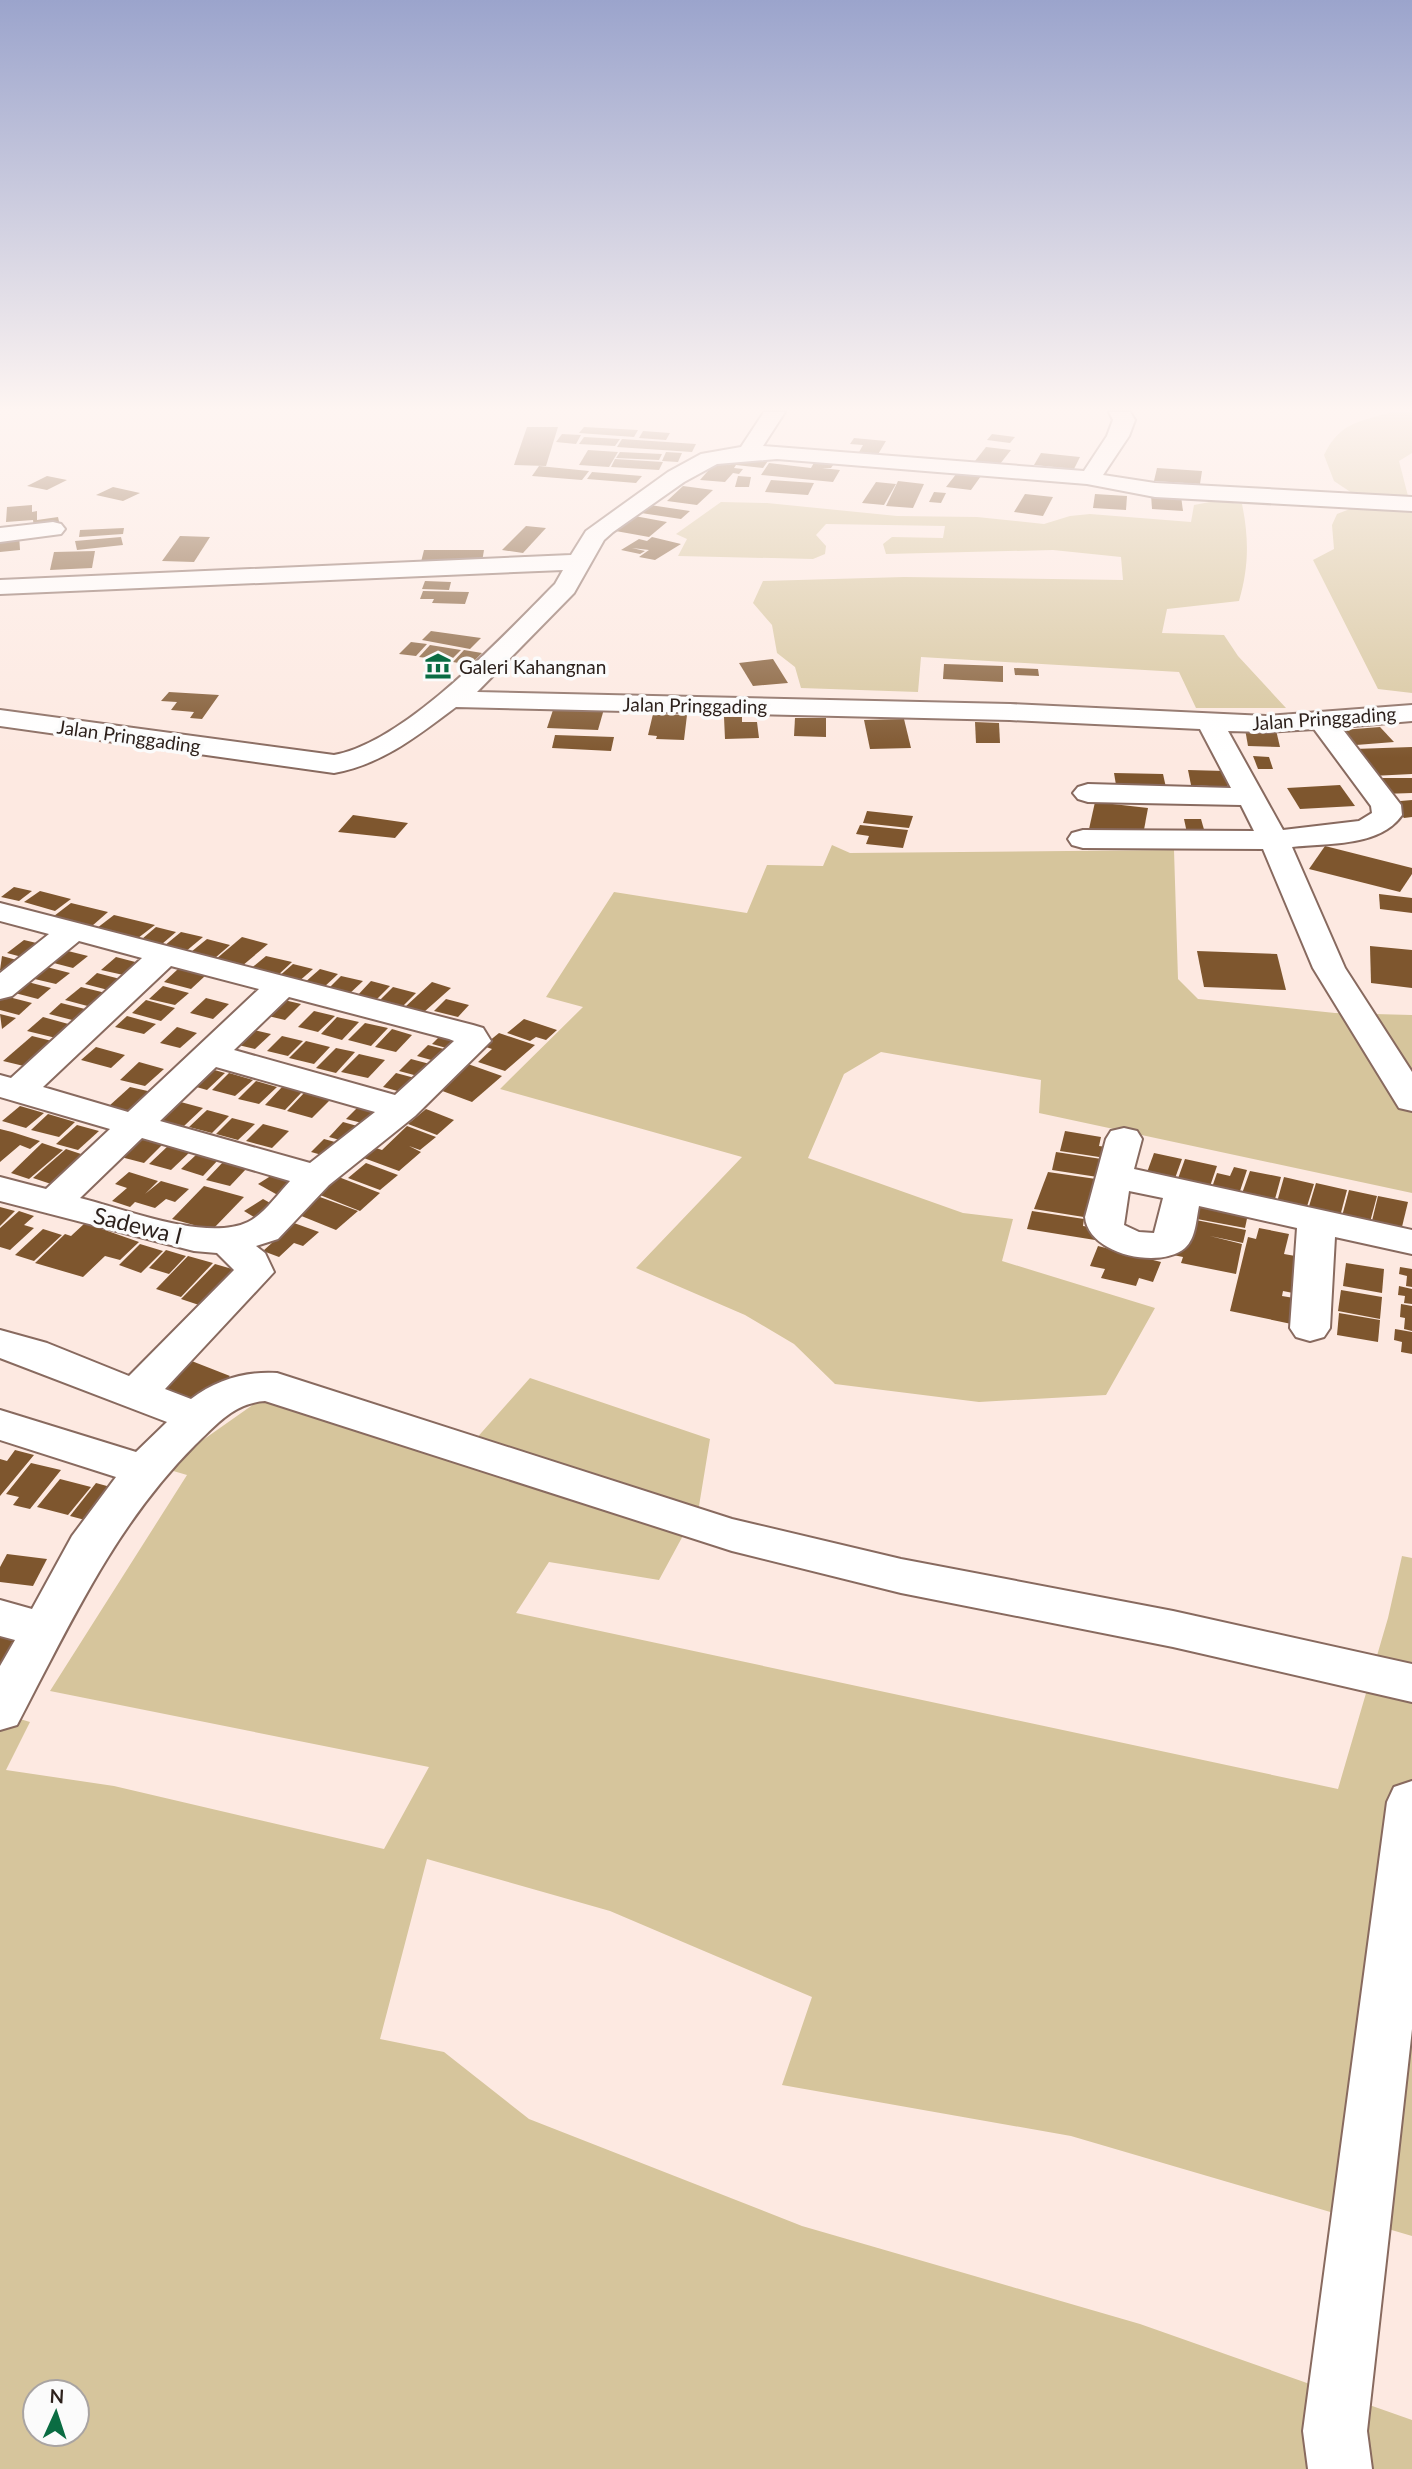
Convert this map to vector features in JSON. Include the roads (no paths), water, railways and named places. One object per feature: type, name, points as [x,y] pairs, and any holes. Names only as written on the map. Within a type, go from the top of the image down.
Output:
[{"type":"street","points":[[450,699],[470,684],[565,588],[594,536],[605,527]]},
{"type":"street","points":[[0,535],[53,529]]},
{"type":"street","points":[[0,587],[581,562]]},
{"type":"street","name":"Jalan Pringgading","points":[[0,718],[334,764],[357,761],[381,749],[450,699],[1010,712],[1210,722],[1323,722],[1412,713]]},
{"type":"street","points":[[1210,722],[1274,840],[1329,968],[1412,1100]]},
{"type":"street","points":[[1083,839],[1274,840],[1364,829],[1384,819],[1387,815],[1386,805],[1323,722]]},
{"type":"street","points":[[1088,793],[1251,797]]},
{"type":"street","points":[[9,917],[73,930],[471,1035],[474,1041],[402,1108],[316,1177],[9,1089]]},
{"type":"street","points":[[1,988],[73,930]]},
{"type":"street","points":[[9,1089],[164,955]]},
{"type":"street","points":[[52,1204],[280,986]]},
{"type":"street","points":[[1371,1031],[1412,1038]]},
{"type":"street","points":[[209,1054],[402,1108]]},
{"type":"street","points":[[1124,1139],[1104,1225],[1113,1237],[1159,1245],[1174,1238],[1184,1192]]},
{"type":"street","points":[[1114,1176],[1412,1242]]},
{"type":"street","name":"Sadewa I","points":[[0,1189],[194,1239],[228,1242],[253,1236],[273,1223],[316,1177]]},
{"type":"street","points":[[1310,1328],[1317,1221]]},
{"type":"street","points":[[137,1393],[254,1272],[251,1262],[228,1242]]},
{"type":"street","points":[[0,1344],[137,1393],[197,1418]]},
{"type":"street","points":[[0,1711],[88,1548],[144,1471],[210,1405],[241,1388],[277,1387],[732,1535],[901,1576],[1173,1629],[1412,1683]]},
{"type":"street","points":[[0,1425],[144,1471]]},
{"type":"street","points":[[0,1618],[44,1630]]},
{"type":"street","points":[[1340,2469],[1335,2431],[1412,1801]]},
{"type":"place","name":"Galeri Kahangnan","points":[[438,666]]}]
